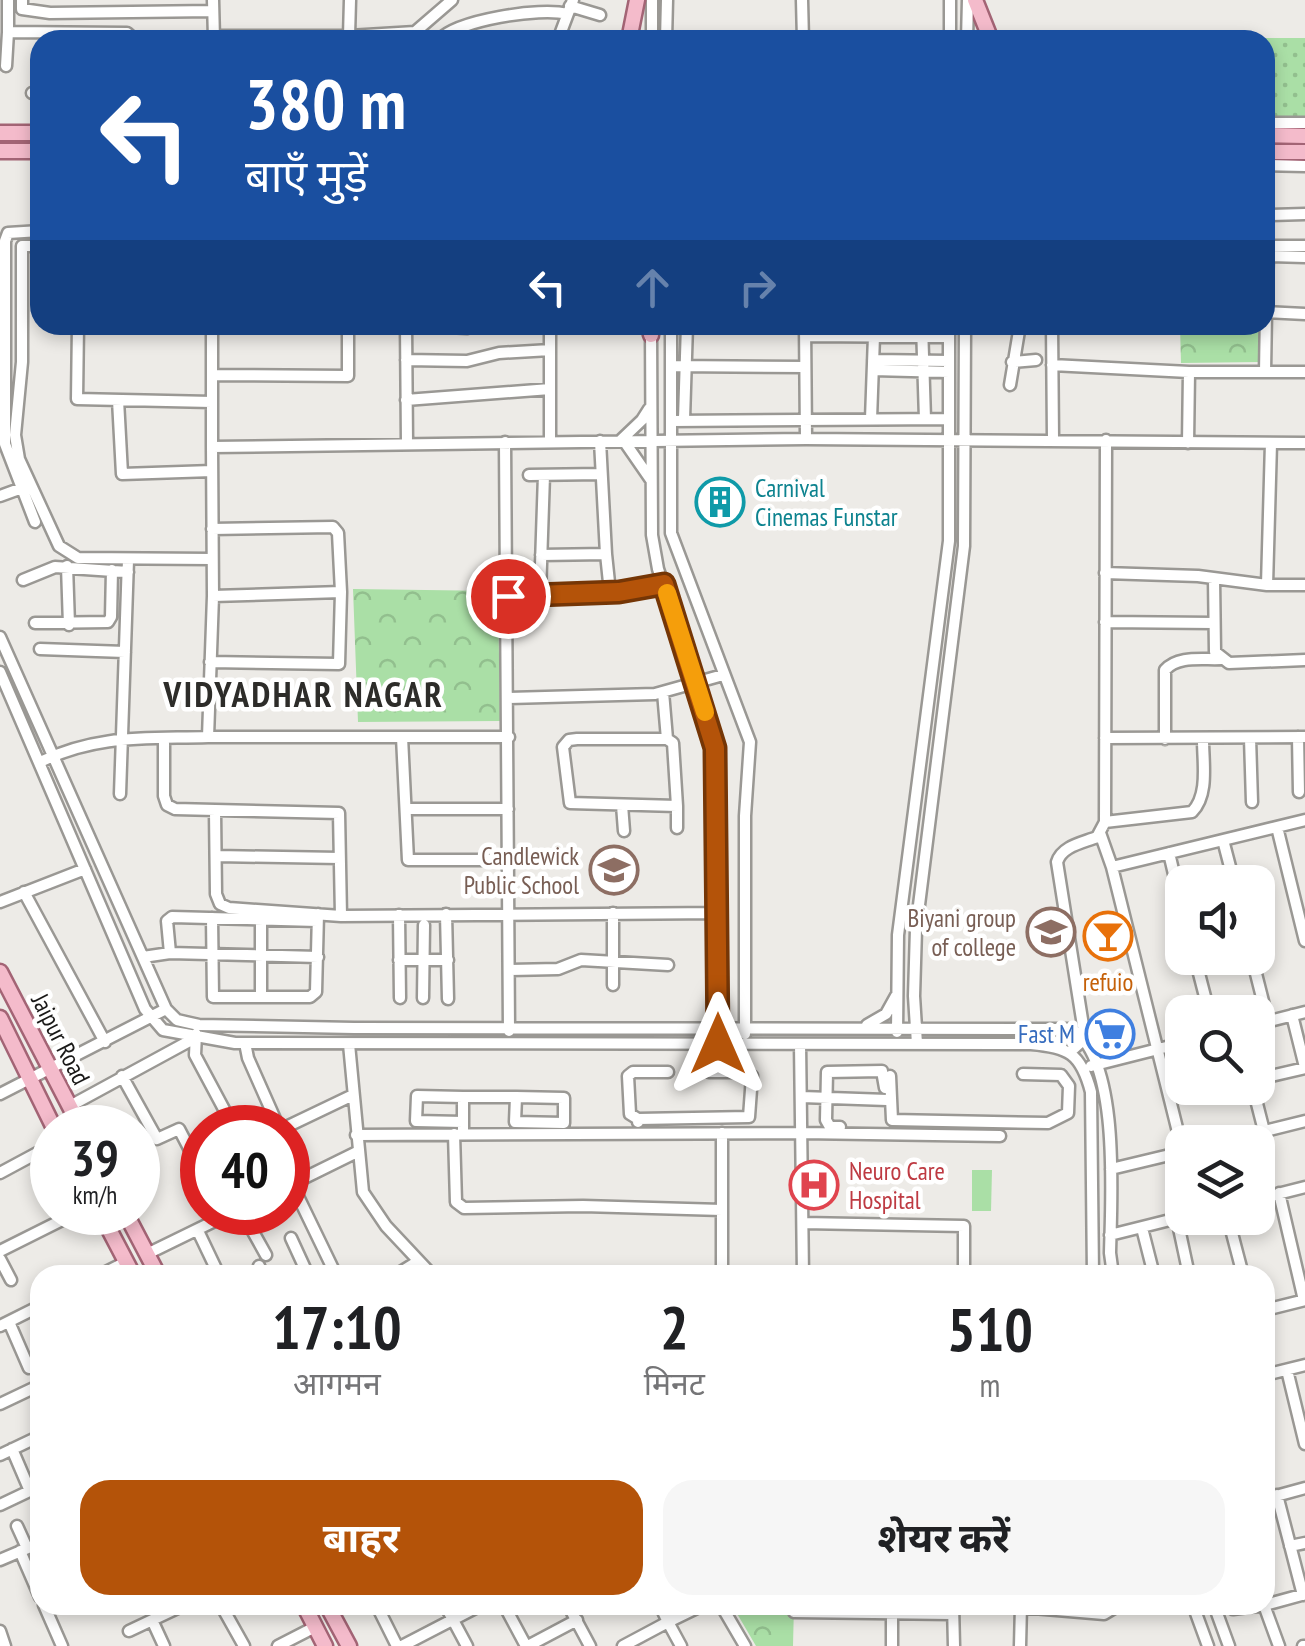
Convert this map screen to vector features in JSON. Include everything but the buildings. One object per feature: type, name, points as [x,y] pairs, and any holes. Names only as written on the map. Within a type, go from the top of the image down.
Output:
[{"type":"main road","points":[[631,30],[637,0]]},
{"type":"main road","points":[[972,0],[986,30]]},
{"type":"main road","points":[[0,133],[30,133]]},
{"type":"main road","points":[[1275,135],[1305,136]]},
{"type":"main road","points":[[0,151],[30,151]]},
{"type":"main road","points":[[1275,152],[1305,152]]},
{"type":"main road","name":"Jaipur Road","points":[[0,972],[70,1105]]},
{"type":"main road","points":[[0,1018],[43,1105]]},
{"type":"main road","points":[[112,1235],[128,1265]]},
{"type":"main road","points":[[137,1235],[153,1265]]},
{"type":"main road","points":[[309,1615],[325,1646]]},
{"type":"main road","points":[[332,1615],[349,1646]]},
{"type":"street","points":[[6,66],[8,0]]},
{"type":"street","points":[[22,0],[22,9],[58,12],[82,6],[213,6]]},
{"type":"street","points":[[348,30],[350,0]]},
{"type":"street","points":[[417,30],[452,0]]},
{"type":"street","points":[[652,0],[652,30]]},
{"type":"street","points":[[666,30],[668,0]]},
{"type":"street","points":[[801,30],[802,0]]},
{"type":"street","points":[[947,0],[949,30]]},
{"type":"street","points":[[968,30],[972,0]]},
{"type":"street","points":[[454,30],[506,16],[570,7],[600,15]]},
{"type":"street","points":[[56,30],[58,12]]},
{"type":"street","points":[[432,17],[438,30]]},
{"type":"street","points":[[8,32],[30,33]]},
{"type":"street","points":[[1275,123],[1305,123]]},
{"type":"street","points":[[1275,165],[1305,166]]},
{"type":"street","points":[[1275,216],[1305,214]]},
{"type":"street","points":[[30,232],[5,233],[2,445],[59,546],[69,555],[128,566]]},
{"type":"street","points":[[1275,252],[1305,244]]},
{"type":"street","points":[[30,246],[22,246],[16,435],[24,487],[35,522]]},
{"type":"street","points":[[1275,254],[1305,257]]},
{"type":"street","points":[[1275,312],[1305,314]]},
{"type":"street","points":[[78,335],[77,399],[212,402]]},
{"type":"street","points":[[208,737],[212,335]]},
{"type":"street","points":[[212,375],[348,376],[348,335]]},
{"type":"street","points":[[407,335],[407,444]]},
{"type":"street","points":[[550,335],[550,442]]},
{"type":"street","points":[[650,335],[652,535],[715,748],[718,1044]]},
{"type":"street","points":[[671,335],[678,420]]},
{"type":"street","points":[[686,335],[678,420],[672,440],[671,533],[750,742],[745,816],[746,1045]]},
{"type":"street","points":[[805,335],[806,440]]},
{"type":"street","points":[[862,335],[884,335]]},
{"type":"street","points":[[923,335],[925,419]]},
{"type":"street","points":[[898,1044],[898,935],[949,541],[949,335]]},
{"type":"street","points":[[917,1044],[916,929],[964,546],[967,335]]},
{"type":"street","points":[[1010,385],[1018,335]]},
{"type":"street","points":[[1052,335],[1053,439]]},
{"type":"street","points":[[1265,372],[1266,335]]},
{"type":"street","points":[[872,419],[874,336]]},
{"type":"street","points":[[6,340],[22,340]]},
{"type":"street","points":[[406,360],[467,361],[499,353],[550,350]]},
{"type":"street","points":[[1012,362],[1036,360]]},
{"type":"street","points":[[873,365],[949,366]]},
{"type":"street","points":[[1052,365],[1189,372],[1305,372]]},
{"type":"street","points":[[672,366],[805,367]]},
{"type":"street","points":[[1188,443],[1189,372]]},
{"type":"street","points":[[406,400],[550,389]]},
{"type":"street","points":[[118,400],[122,474],[212,471]]},
{"type":"street","points":[[622,441],[652,405]]},
{"type":"street","points":[[678,420],[948,419]]},
{"type":"street","points":[[212,446],[652,440],[1305,443]]},
{"type":"street","points":[[1106,440],[1105,822],[1100,834],[1165,1078]]},
{"type":"street","points":[[600,441],[610,592]]},
{"type":"street","points":[[622,441],[652,481]]},
{"type":"street","points":[[506,442],[510,1044]]},
{"type":"street","points":[[1267,585],[1271,443]]},
{"type":"street","points":[[528,474],[601,474]]},
{"type":"street","points":[[540,594],[544,474]]},
{"type":"street","points":[[0,496],[24,487]]},
{"type":"street","points":[[210,662],[339,664],[341,592],[338,533],[333,527],[212,528]]},
{"type":"street","points":[[541,555],[606,554]]},
{"type":"street","points":[[23,580],[42,570],[66,566],[112,570],[212,559]]},
{"type":"street","points":[[66,566],[69,624]]},
{"type":"street","points":[[120,794],[128,566]]},
{"type":"street","points":[[35,623],[108,622],[112,570]]},
{"type":"street","points":[[1104,573],[1305,585]]},
{"type":"street","points":[[1214,579],[1214,652],[1229,662],[1305,660]]},
{"type":"street","points":[[508,596],[610,592],[664,584]]},
{"type":"street","points":[[212,596],[341,592]]},
{"type":"street","points":[[1104,622],[1214,623]]},
{"type":"street","points":[[0,637],[166,1009],[178,1020],[199,1025],[1071,1029],[1084,1040],[1096,1064],[1108,1109],[1112,1265]]},
{"type":"street","points":[[40,649],[125,652]]},
{"type":"street","points":[[1165,739],[1165,670],[1184,660],[1222,659]]},
{"type":"street","points":[[0,672],[150,1019],[163,1030],[245,1043],[1062,1047],[1083,1068],[1091,1092],[1093,1265]]},
{"type":"street","points":[[509,698],[663,692],[723,675]]},
{"type":"street","points":[[663,692],[666,739]]},
{"type":"street","points":[[40,762],[89,742],[122,737],[509,737]]},
{"type":"street","points":[[402,737],[408,860],[510,860]]},
{"type":"street","points":[[1105,738],[1302,737],[1299,792]]},
{"type":"street","points":[[164,738],[167,805],[176,809],[336,811],[342,816],[341,916]]},
{"type":"street","points":[[1250,738],[1252,802]]},
{"type":"street","points":[[676,806],[570,803],[565,742],[666,739],[675,746],[677,828]]},
{"type":"street","points":[[1105,822],[1192,812],[1201,802],[1203,791],[1202,740]]},
{"type":"street","points":[[622,805],[624,830]]},
{"type":"street","points":[[406,809],[508,809]]},
{"type":"street","points":[[216,812],[216,894],[220,904],[318,918]]},
{"type":"street","points":[[1112,868],[1305,820]]},
{"type":"street","points":[[1277,827],[1305,942]]},
{"type":"street","points":[[1084,1040],[1056,862],[1068,848],[1100,834]]},
{"type":"street","points":[[1223,840],[1230,865]]},
{"type":"street","points":[[1169,854],[1172,865]]},
{"type":"street","points":[[217,856],[340,858]]},
{"type":"street","points":[[0,902],[84,869]]},
{"type":"street","points":[[24,892],[105,1042]]},
{"type":"street","points":[[613,913],[614,985]]},
{"type":"street","points":[[170,953],[168,918],[718,913]]},
{"type":"street","points":[[446,914],[448,999]]},
{"type":"street","points":[[399,915],[400,998]]},
{"type":"street","points":[[212,918],[212,997],[314,995],[318,918]]},
{"type":"street","points":[[260,918],[261,996]]},
{"type":"street","points":[[423,998],[424,925]]},
{"type":"street","points":[[143,957],[170,953],[318,957]]},
{"type":"street","points":[[399,960],[448,960]]},
{"type":"street","points":[[510,970],[558,969],[581,960],[668,965]]},
{"type":"street","points":[[861,1027],[886,1014],[897,995]]},
{"type":"street","points":[[914,996],[934,1028]]},
{"type":"street","points":[[1,1090],[166,1009]]},
{"type":"street","points":[[1275,1019],[1305,1012]]},
{"type":"street","points":[[1275,1075],[1305,1068],[1292,1015]]},
{"type":"street","points":[[199,1025],[194,1055],[221,1105]]},
{"type":"street","points":[[72,1105],[196,1038]]},
{"type":"street","points":[[1070,1052],[1084,1040]]},
{"type":"street","points":[[245,1043],[271,1105]]},
{"type":"street","points":[[349,1044],[360,1181],[368,1202],[420,1265]]},
{"type":"street","points":[[800,1044],[803,1265]]},
{"type":"street","points":[[1083,1068],[1165,1047]]},
{"type":"street","points":[[890,1129],[880,1071],[826,1074],[826,1120],[830,1127],[1000,1136]]},
{"type":"street","points":[[668,1072],[633,1072],[628,1076],[630,1114],[638,1119],[749,1117],[752,1076],[745,1072],[709,1072]]},
{"type":"street","points":[[356,1135],[460,1130],[802,1133],[890,1129],[941,1120],[1048,1123],[1068,1114],[1069,1086],[1061,1075],[1023,1074]]},
{"type":"street","points":[[122,1076],[157,1140],[180,1131]]},
{"type":"street","points":[[890,1076],[890,1129]]},
{"type":"street","points":[[310,1115],[353,1095]]},
{"type":"street","points":[[460,1130],[416,1121],[416,1096],[516,1096],[564,1098],[564,1123],[515,1122],[516,1096]]},
{"type":"street","points":[[464,1097],[456,1202],[464,1208],[722,1210]]},
{"type":"street","points":[[802,1097],[886,1100]]},
{"type":"street","points":[[638,1119],[638,1134]]},
{"type":"street","points":[[941,1120],[944,1135]]},
{"type":"street","points":[[1275,1129],[1305,1122]]},
{"type":"street","points":[[722,1133],[722,1265]]},
{"type":"street","points":[[310,1175],[358,1152]]},
{"type":"street","points":[[1111,1170],[1165,1155]]},
{"type":"street","points":[[0,1172],[30,1156]]},
{"type":"street","points":[[1275,1194],[1305,1187]]},
{"type":"street","points":[[1275,1308],[1305,1300],[1299,1251],[1279,1193]]},
{"type":"street","points":[[1110,1235],[1165,1222]]},
{"type":"street","points":[[802,1223],[964,1226],[964,1265]]},
{"type":"street","points":[[310,1224],[331,1265]]},
{"type":"street","points":[[1142,1228],[1151,1265]]},
{"type":"street","points":[[0,1251],[32,1235]]},
{"type":"street","points":[[147,1254],[189,1235]]},
{"type":"street","points":[[200,1235],[214,1265]]},
{"type":"street","points":[[255,1235],[266,1255]]},
{"type":"street","points":[[1183,1235],[1187,1265]]},
{"type":"street","points":[[1232,1235],[1240,1265]]},
{"type":"street","points":[[291,1238],[303,1265]]},
{"type":"street","points":[[0,1259],[10,1280]]},
{"type":"street","points":[[412,1265],[417,1262]]},
{"type":"street","points":[[30,1311],[4,1324],[30,1359]]},
{"type":"street","points":[[1275,1373],[1305,1366]]},
{"type":"street","points":[[1287,1370],[1305,1444]]},
{"type":"street","points":[[0,1404],[30,1390]]},
{"type":"street","points":[[0,1455],[30,1441]]},
{"type":"street","points":[[12,1449],[30,1480]]},
{"type":"street","points":[[1275,1496],[1305,1488]]},
{"type":"street","points":[[0,1504],[30,1490]]},
{"type":"street","points":[[1275,1507],[1304,1594],[1275,1602]]},
{"type":"street","points":[[17,1526],[30,1568]]},
{"type":"street","points":[[1290,1546],[1305,1543]]},
{"type":"street","points":[[0,1560],[30,1548]]},
{"type":"street","points":[[48,1615],[62,1646]]},
{"type":"street","points":[[155,1615],[164,1646]]},
{"type":"street","points":[[130,1631],[162,1615]]},
{"type":"street","points":[[227,1615],[244,1646]]},
{"type":"street","points":[[382,1615],[400,1646],[462,1615]]},
{"type":"street","points":[[450,1615],[466,1646]]},
{"type":"street","points":[[510,1615],[527,1646],[576,1620]]},
{"type":"street","points":[[574,1615],[590,1646]]},
{"type":"street","points":[[665,1615],[681,1646]]},
{"type":"street","points":[[623,1646],[683,1615]]},
{"type":"street","points":[[726,1615],[740,1644]]},
{"type":"street","points":[[892,1615],[892,1646]]},
{"type":"street","points":[[953,1615],[954,1646]]},
{"type":"street","points":[[1020,1615],[1020,1646]]},
{"type":"street","points":[[1197,1615],[1208,1646]]},
{"type":"street","points":[[1218,1615],[1229,1646]]},
{"type":"street","points":[[1268,1615],[1279,1646]]},
{"type":"street","points":[[278,1646],[315,1627]]},
{"type":"street","points":[[0,1631],[5,1646]]},
{"type":"green space","points":[[1275,38],[1305,38],[1305,119],[1275,119]]},
{"type":"green space","points":[[1180,335],[1260,335],[1260,362],[1181,363]]},
{"type":"green space","points":[[353,589],[498,591],[500,721],[358,722]]},
{"type":"green space","points":[[972,1170],[992,1170],[991,1211],[972,1211]]},
{"type":"green space","points":[[738,1615],[794,1615],[793,1646],[756,1646]]},
{"type":"slow traffic","points":[[667,593],[705,712]]},
{"type":"place","name":"Carnival Cinemas Funstar","points":[[720,502]]},
{"type":"place","name":"Candlewick Public School","points":[[614,870]]},
{"type":"place","name":"Biyani group of college","points":[[1051,932]]},
{"type":"place","name":"refuio","points":[[1108,936]]},
{"type":"place","name":"Fast M","points":[[1110,1034]]},
{"type":"place","name":"Neuro Care Hospital","points":[[814,1185]]},
{"type":"district","name":"VIDYADHAR NAGAR","points":[[304,695]]},
{"type":"route","points":[[508,596],[619,592],[664,584],[715,748],[718,1044]]}]
